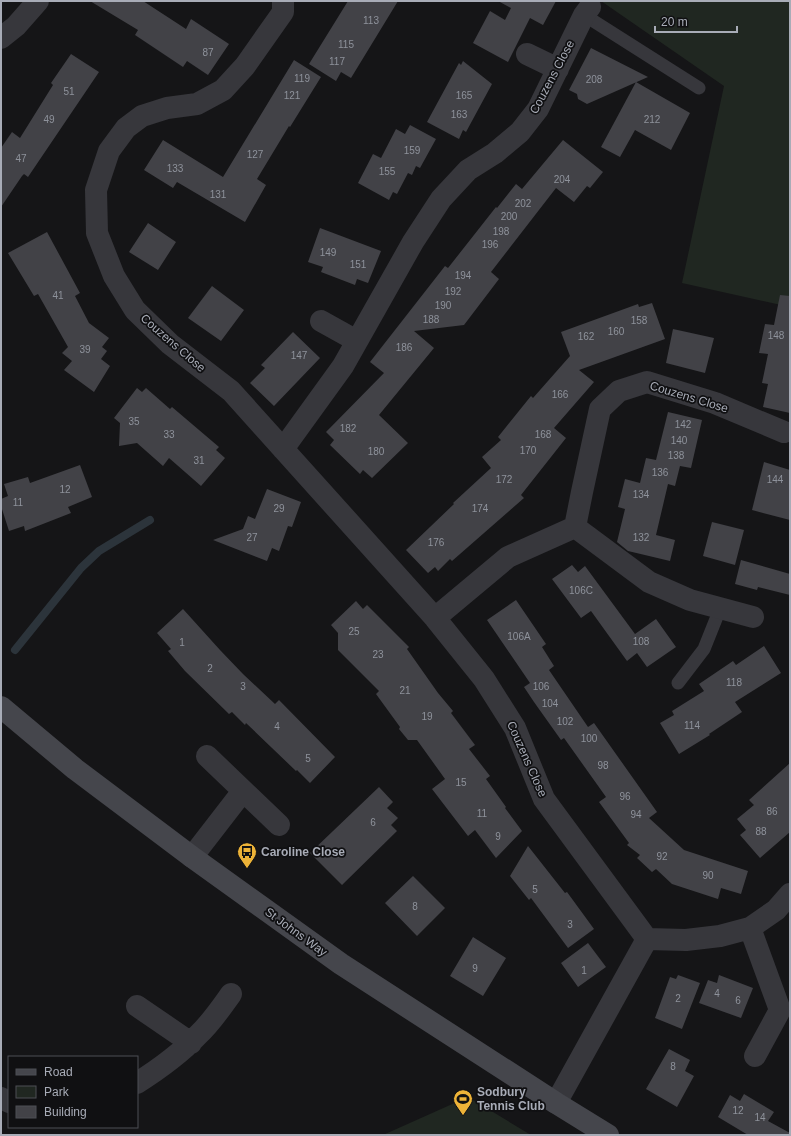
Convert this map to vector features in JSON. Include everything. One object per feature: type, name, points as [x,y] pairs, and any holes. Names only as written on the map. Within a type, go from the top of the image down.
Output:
[{"type":"street","points":[[1,38],[16,26],[38,1]]},
{"type":"street","name":"Couzens Close","points":[[283,1],[283,12],[245,66],[223,90],[197,104],[168,108],[142,116],[126,128],[109,151],[96,190],[97,233],[114,276],[135,310],[170,344],[231,391],[364,541],[435,618],[484,679],[515,728],[544,800],[646,939]]},
{"type":"street","name":"Couzens Close","points":[[283,449],[343,366],[413,242],[441,199],[468,170],[494,153],[520,132],[538,108],[587,11]]},
{"type":"street","points":[[527,54],[558,69]]},
{"type":"street","points":[[321,321],[357,340]]},
{"type":"street","name":"Couzens Close","points":[[576,527],[600,409],[619,391],[647,382],[715,403],[787,432]]},
{"type":"street","points":[[435,618],[508,557],[576,527],[649,582],[690,600],[753,618]]},
{"type":"street","name":"St Johns Way","points":[[1,707],[75,769],[192,857],[341,964],[608,1135]]},
{"type":"street","points":[[207,756],[279,825]]},
{"type":"street","points":[[192,857],[243,791]]},
{"type":"street","points":[[556,1103],[646,939],[686,940],[720,936],[750,928],[776,910],[790,894]]},
{"type":"street","points":[[750,928],[780,1010],[755,1056]]},
{"type":"street","points":[[138,1082],[167,1063],[191,1043],[215,1017],[231,994]]},
{"type":"street","points":[[137,1006],[191,1043]]},
{"type":"lane","points":[[587,11],[699,88]]},
{"type":"lane","points":[[678,683],[704,649],[720,609]]},
{"type":"green space","points":[[601,1],[790,1],[790,307],[682,283],[724,86]]},
{"type":"green space","name":"Sodbury Tennis Club","points":[[468,1097],[531,1135],[383,1135]]},
{"type":"building","points":[[90,1],[143,1],[186,29],[191,19],[229,44],[208,75],[187,61],[183,67],[135,35],[138,30]]},
{"type":"building","points":[[348,1],[398,1],[351,78],[341,72],[336,81],[309,64]]},
{"type":"building","points":[[498,1],[556,1],[543,25],[530,18],[508,62],[473,43],[490,11],[505,20],[511,8]]},
{"type":"building","points":[[591,48],[648,77],[587,104],[578,99],[577,94],[569,90]]},
{"type":"building","points":[[71,54],[99,72],[28,177],[24,174],[22,176],[1,207],[1,148],[12,132],[20,138],[53,85],[51,83]]},
{"type":"building","points":[[294,60],[321,77],[257,179],[266,185],[245,222],[177,182],[173,188],[144,170],[163,140],[223,177]]},
{"type":"building","points":[[463,61],[492,84],[466,132],[463,130],[459,139],[427,122],[459,63],[461,65]]},
{"type":"building","points":[[636,82],[690,113],[671,150],[635,130],[620,157],[601,147]]},
{"type":"building","points":[[410,125],[436,139],[420,168],[416,166],[412,175],[408,173],[397,194],[393,192],[389,200],[358,183],[373,154],[381,158],[396,129],[405,134]]},
{"type":"building","points":[[563,140],[603,172],[590,188],[587,186],[574,202],[556,188],[491,272],[499,279],[464,325],[414,331],[434,348],[379,415],[408,443],[372,478],[363,470],[360,474],[330,445],[334,440],[326,432],[384,373],[370,362],[445,266],[448,268],[516,184],[522,189]]},
{"type":"building","points":[[148,223],[176,242],[158,270],[129,252]]},
{"type":"building","points":[[320,228],[381,251],[368,283],[357,279],[355,285],[321,272],[323,267],[308,262]]},
{"type":"building","points":[[47,232],[80,293],[75,296],[89,323],[109,338],[102,347],[107,351],[101,359],[110,366],[94,392],[64,370],[72,361],[62,353],[68,347],[38,294],[34,296],[8,253]]},
{"type":"building","points":[[212,286],[244,310],[221,341],[188,318]]},
{"type":"building","points":[[780,295],[790,296],[790,413],[763,407],[768,384],[762,383],[768,354],[759,353],[765,324],[774,325]]},
{"type":"building","points":[[652,303],[665,339],[579,370],[594,382],[554,428],[566,438],[521,495],[524,498],[452,561],[450,559],[438,571],[435,567],[428,573],[406,550],[491,468],[482,457],[501,440],[498,437],[531,396],[533,398],[570,356],[561,332],[638,304],[639,307]]},
{"type":"building","points":[[673,329],[714,338],[705,373],[666,363]]},
{"type":"building","points":[[293,332],[320,358],[274,406],[250,383],[265,368],[261,365]]},
{"type":"building","points":[[137,388],[142,392],[146,388],[170,409],[172,407],[219,447],[216,450],[225,458],[201,486],[169,458],[163,466],[137,443],[119,446],[120,423],[114,418]]},
{"type":"building","points":[[668,412],[702,420],[691,468],[680,466],[675,486],[668,484],[656,535],[675,540],[670,561],[628,551],[617,542],[625,509],[618,507],[625,479],[640,483],[646,458],[656,460]]},
{"type":"building","points":[[764,462],[790,470],[790,520],[752,510]]},
{"type":"building","points":[[80,465],[92,497],[68,507],[71,513],[25,531],[24,526],[9,531],[1,506],[1,499],[8,496],[4,484],[28,477],[30,483]]},
{"type":"building","points":[[267,489],[301,502],[292,527],[288,526],[279,551],[272,548],[267,561],[213,540],[243,529],[248,516],[255,519]]},
{"type":"building","points":[[712,522],[744,530],[735,565],[703,556]]},
{"type":"building","points":[[741,560],[790,574],[790,595],[758,587],[757,590],[735,584]]},
{"type":"building","points":[[572,565],[578,572],[585,566],[635,634],[656,619],[676,647],[647,667],[637,653],[627,661],[591,611],[581,618],[552,579]]},
{"type":"building","points":[[516,600],[546,644],[542,647],[554,666],[549,670],[588,727],[594,723],[657,812],[649,818],[684,850],[748,871],[741,894],[721,888],[718,899],[672,884],[656,869],[652,872],[637,858],[640,855],[627,845],[629,843],[599,802],[606,797],[564,738],[561,740],[534,702],[524,687],[530,683],[487,620]]},
{"type":"building","points":[[356,601],[363,609],[367,605],[409,647],[407,649],[438,693],[453,711],[451,713],[475,745],[469,749],[490,776],[486,779],[522,831],[496,858],[475,830],[468,836],[432,789],[445,779],[417,740],[408,740],[399,729],[400,727],[376,694],[379,691],[338,650],[338,633],[331,625]]},
{"type":"building","points":[[183,609],[243,674],[275,704],[279,700],[335,757],[310,783],[246,723],[245,725],[232,712],[229,714],[185,671],[168,651],[171,649],[157,633]]},
{"type":"building","points":[[764,646],[781,673],[735,702],[742,712],[709,734],[710,735],[679,754],[660,723],[674,715],[672,711],[704,691],[699,684],[733,661],[736,665]]},
{"type":"building","points":[[790,763],[790,832],[760,858],[740,835],[746,830],[737,819],[754,805],[749,800]]},
{"type":"building","points":[[379,787],[393,802],[387,808],[398,818],[391,825],[397,831],[342,885],[310,853]]},
{"type":"building","points":[[528,846],[565,893],[567,892],[594,929],[568,948],[531,898],[529,900],[510,876]]},
{"type":"building","points":[[413,876],[445,908],[417,936],[385,903]]},
{"type":"building","points":[[473,937],[506,958],[483,996],[450,976]]},
{"type":"building","points":[[588,943],[606,967],[578,987],[561,963]]},
{"type":"building","points":[[678,975],[700,983],[682,1029],[655,1018],[670,977],[676,979]]},
{"type":"building","points":[[719,975],[753,988],[741,1018],[699,1003],[708,980],[717,983]]},
{"type":"building","points":[[669,1049],[690,1060],[685,1071],[694,1076],[677,1107],[646,1089]]},
{"type":"building","points":[[744,1094],[774,1112],[768,1121],[790,1133],[790,1135],[748,1135],[718,1117],[730,1095],[740,1101]]},
{"type":"waterway","points":[[15,650],[81,568],[99,551],[150,520]]},
{"type":"place","name":"Caroline Close","points":[[247,869]]},
{"type":"place","name":"Sodbury Tennis Club","points":[[463,1116]]}]
